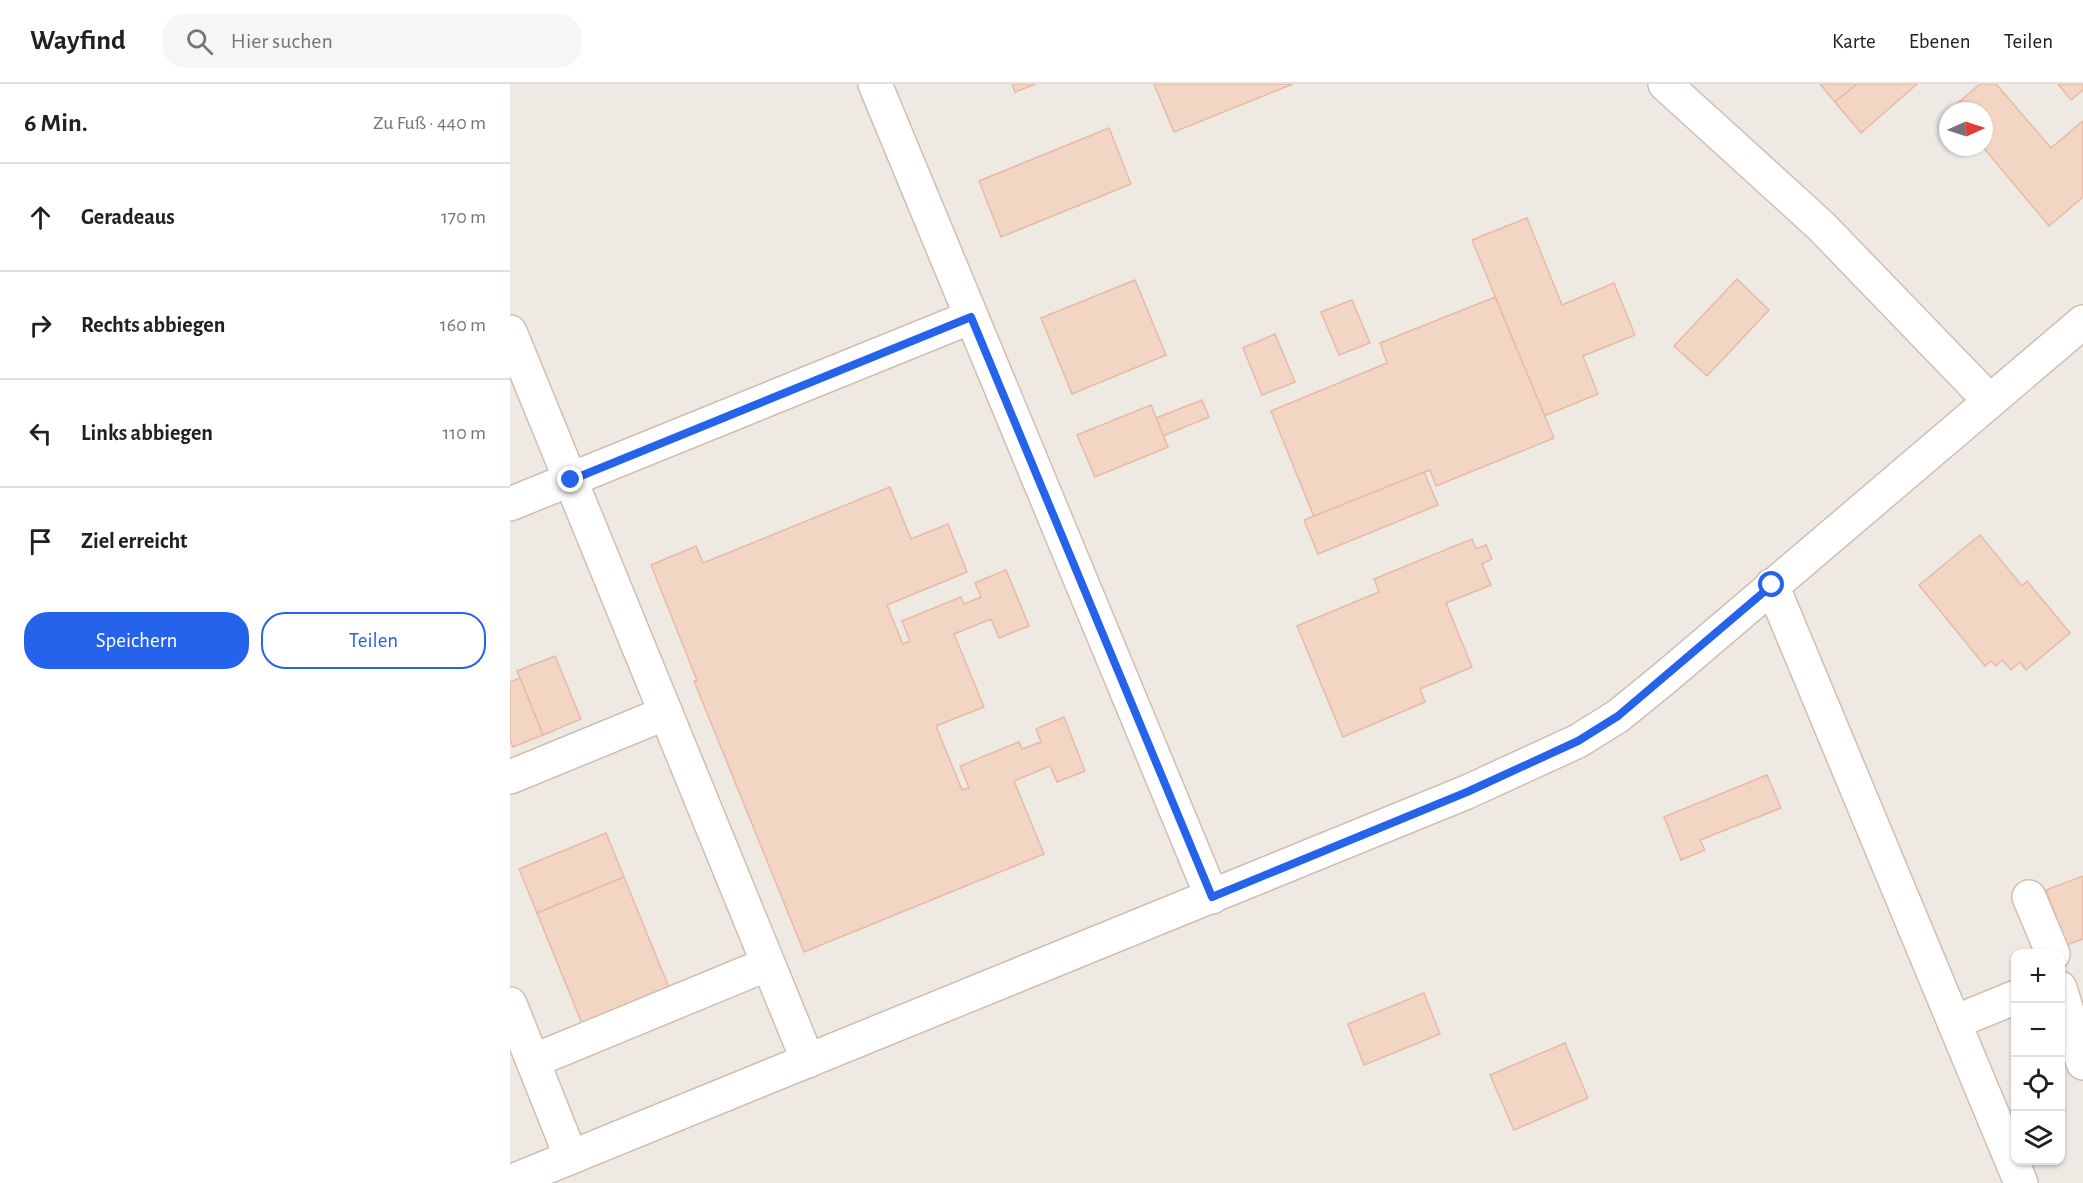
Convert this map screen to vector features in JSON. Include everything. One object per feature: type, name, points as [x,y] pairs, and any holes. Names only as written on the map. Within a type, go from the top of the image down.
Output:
[{"type":"lane","points":[[875,84],[1212,897]]},
{"type":"lane","points":[[1665,84],[1821,226],[1990,401]]},
{"type":"lane","points":[[510,504],[971,317]]},
{"type":"lane","points":[[510,1182],[1467,792],[1578,741],[1618,716],[2083,322]]},
{"type":"lane","points":[[510,332],[808,1061]]},
{"type":"lane","points":[[1772,585],[2021,1183]]},
{"type":"lane","points":[[510,777],[666,713]]},
{"type":"lane","points":[[2029,897],[2051,949]]},
{"type":"lane","points":[[533,1061],[768,963]]},
{"type":"lane","points":[[1955,1022],[2011,999]]},
{"type":"lane","points":[[2065,1002],[2083,1063]]},
{"type":"lane","points":[[510,1004],[571,1157]]},
{"type":"shaded area","points":[[510,84],[2083,84],[2083,1183],[510,1183]]},
{"type":"building","points":[[1012,84],[1036,84],[1015,92]]},
{"type":"building","points":[[1154,84],[1293,84],[1174,132]]},
{"type":"building","points":[[1820,84],[1857,84],[1835,102]]},
{"type":"building","points":[[1857,84],[1917,84],[1861,133],[1835,102]]},
{"type":"building","points":[[1980,84],[1996,84],[2051,148],[2083,121],[2083,197],[2049,226],[1991,156],[1993,156],[1993,102],[1959,102]]},
{"type":"building","points":[[2058,84],[2083,84],[2083,90],[2071,100]]},
{"type":"building","points":[[1109,128],[1131,184],[1001,237],[979,181]]},
{"type":"building","points":[[1527,218],[1562,305],[1614,283],[1635,335],[1583,356],[1598,394],[1544,416],[1472,240]]},
{"type":"building","points":[[1737,279],[1769,310],[1707,376],[1674,346]]},
{"type":"building","points":[[1135,280],[1166,355],[1072,394],[1041,318]]},
{"type":"building","points":[[1495,297],[1554,438],[1436,486],[1430,470],[1314,517],[1271,411],[1387,363],[1380,343]]},
{"type":"building","points":[[1352,300],[1370,343],[1339,355],[1321,312]]},
{"type":"building","points":[[1275,334],[1295,382],[1262,395],[1243,348]]},
{"type":"building","points":[[1202,400],[1209,417],[1163,436],[1156,418]]},
{"type":"building","points":[[1151,405],[1168,447],[1095,477],[1077,435]]},
{"type":"building","points":[[1424,472],[1438,505],[1318,554],[1304,520]]},
{"type":"building","points":[[890,487],[911,539],[948,524],[967,572],[887,605],[903,644],[910,641],[902,621],[961,597],[964,604],[981,597],[975,583],[1006,570],[1029,626],[999,638],[991,619],[954,634],[984,707],[936,726],[962,790],[969,788],[960,766],[1019,742],[1022,749],[1041,742],[1036,729],[1064,717],[1085,771],[1057,782],[1050,766],[1014,781],[1044,854],[804,952],[694,681],[697,680],[651,565],[696,546],[703,563]]},
{"type":"building","points":[[1980,535],[2022,586],[2027,581],[2070,633],[2026,670],[2020,662],[2011,670],[2002,660],[1996,666],[1991,661],[1985,666],[1919,585]]},
{"type":"building","points":[[1472,539],[1476,549],[1486,545],[1492,559],[1482,564],[1491,585],[1446,603],[1472,667],[1420,689],[1425,702],[1343,737],[1297,626],[1379,592],[1374,579]]},
{"type":"building","points":[[555,656],[581,719],[543,735],[517,671]]},
{"type":"building","points":[[520,678],[543,735],[513,747],[510,739],[510,682]]},
{"type":"building","points":[[1767,775],[1781,808],[1700,840],[1705,850],[1681,860],[1664,817]]},
{"type":"building","points":[[606,833],[624,877],[537,913],[519,869]]},
{"type":"building","points":[[2083,876],[2083,939],[2067,945],[2046,890]]},
{"type":"building","points":[[624,877],[670,990],[583,1026],[537,913]]},
{"type":"building","points":[[1424,993],[1440,1034],[1364,1065],[1348,1024]]},
{"type":"building","points":[[1565,1043],[1588,1098],[1514,1130],[1490,1075]]},
{"type":"route","points":[[571,480],[971,317],[1212,897],[1467,792],[1578,741],[1618,716],[1772,585]]}]
